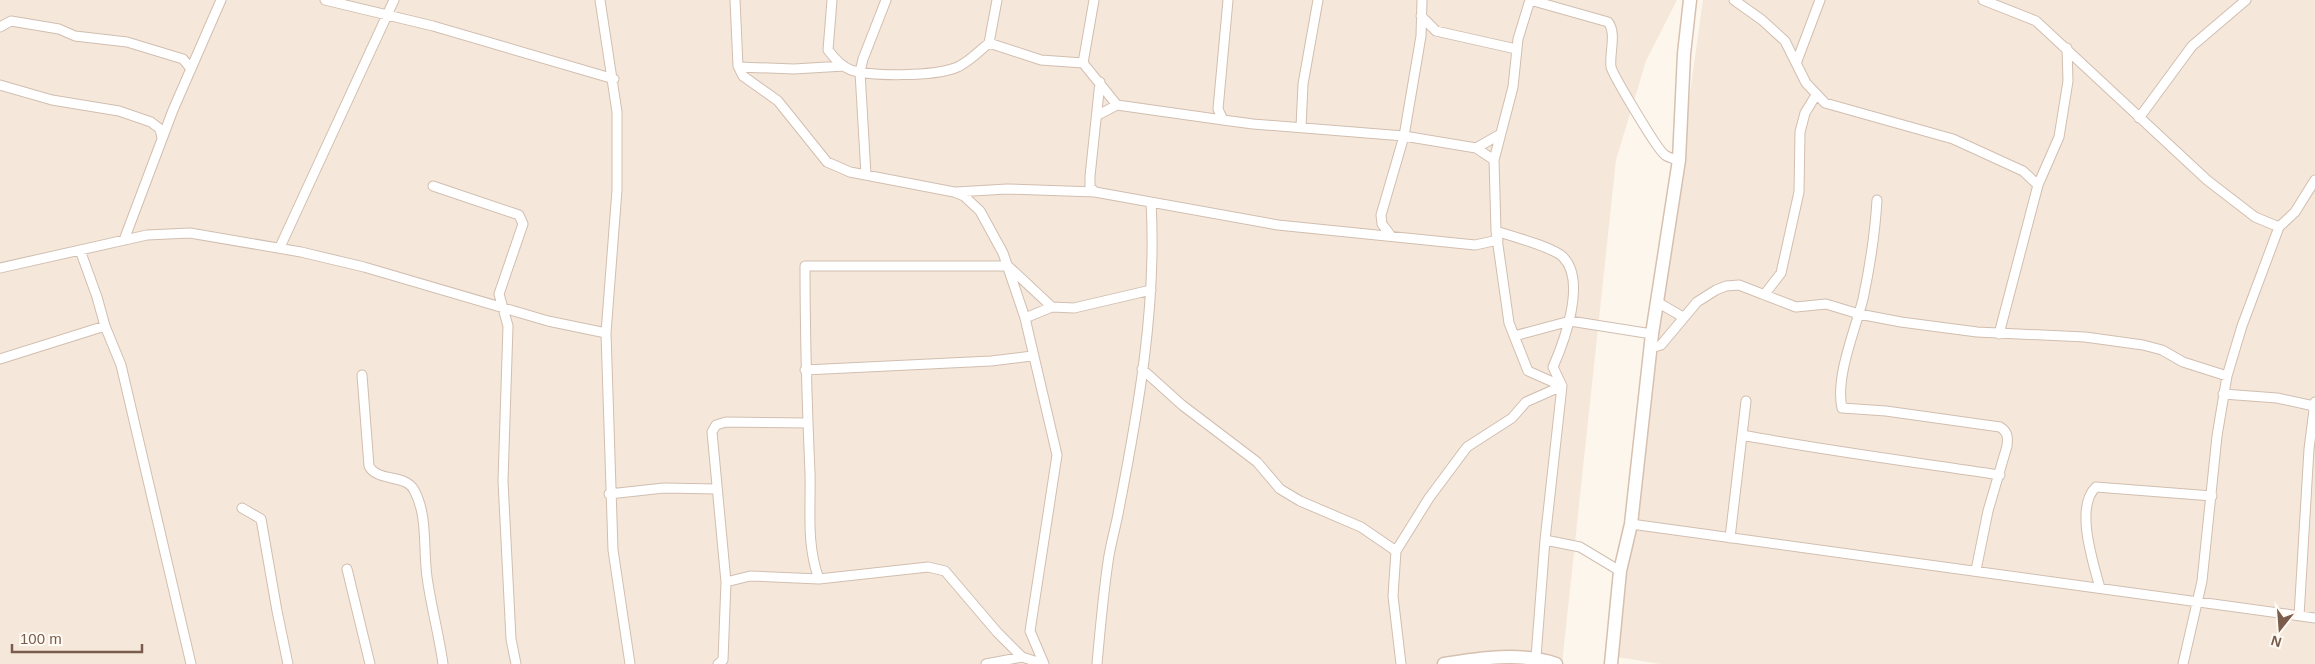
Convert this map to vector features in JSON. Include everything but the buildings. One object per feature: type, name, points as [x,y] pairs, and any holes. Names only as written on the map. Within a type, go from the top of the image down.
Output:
[{"type":"street","points":[[124,240],[173,110],[221,0]]},
{"type":"street","points":[[325,0],[389,14],[614,79]]},
{"type":"street","points":[[280,247],[394,0]]},
{"type":"street","points":[[600,0],[614,79],[617,112],[617,190],[606,333],[609,494],[613,550],[630,664]]},
{"type":"street","points":[[735,0],[739,67],[743,76],[778,101],[827,162],[850,172],[954,192],[964,196],[980,211],[1008,266],[1024,318],[1057,455],[1030,631],[1044,664]]},
{"type":"street","points":[[832,0],[828,50],[844,66]]},
{"type":"street","points":[[866,175],[860,72],[863,59],[886,0]]},
{"type":"street","points":[[739,67],[794,69],[844,66],[860,72],[896,74],[943,72],[957,68],[989,42],[997,0]]},
{"type":"street","points":[[1083,63],[1094,0]]},
{"type":"street","points":[[1223,120],[1218,109],[1228,0]]},
{"type":"street","points":[[1301,127],[1303,84],[1318,0]]},
{"type":"street","points":[[1390,236],[1382,224],[1381,215],[1404,136],[1422,36],[1422,0]]},
{"type":"street","points":[[1562,386],[1528,372],[1509,323],[1497,235],[1494,160],[1513,87],[1516,49],[1530,0],[1608,22],[1611,28],[1611,66],[1614,75],[1637,110],[1652,140],[1664,155],[1680,160]]},
{"type":"street","points":[[1611,664],[1620,571],[1631,524],[1652,334],[1680,160],[1684,54],[1690,0]]},
{"type":"street","points":[[1734,0],[1774,29],[1785,41],[1797,61],[1806,83],[1825,103],[1953,139],[2023,170],[2038,185]]},
{"type":"street","points":[[1797,61],[1820,0]]},
{"type":"street","points":[[1983,0],[2036,21],[2207,180],[2255,217],[2279,227]]},
{"type":"street","points":[[2139,118],[2192,46],[2246,0]]},
{"type":"street","points":[[1421,16],[1436,31],[1516,49]]},
{"type":"street","points":[[0,27],[11,21],[59,29],[75,36],[127,42],[183,59],[196,57]]},
{"type":"street","points":[[1422,36],[1436,31]]},
{"type":"street","points":[[989,42],[1041,60],[1083,63],[1117,105]]},
{"type":"street","points":[[1999,334],[2038,185],[2059,137],[2068,81],[2067,48]]},
{"type":"street","points":[[183,59],[191,68]]},
{"type":"street","points":[[1095,192],[1090,187],[1090,176],[1098,116],[1100,82]]},
{"type":"street","points":[[0,85],[52,100],[111,109],[151,122],[160,129],[162,139]]},
{"type":"street","points":[[1764,295],[1781,273],[1799,192],[1800,132],[1805,113],[1816,95]]},
{"type":"street","points":[[1098,116],[1117,105],[1253,124],[1404,136],[1476,148],[1494,160]]},
{"type":"street","points":[[151,122],[162,120],[173,110]]},
{"type":"street","points":[[1476,148],[1499,135]]},
{"type":"street","points":[[2183,664],[2197,603],[2212,496],[2223,394],[2227,376],[2242,326],[2279,227],[2294,212],[2315,180]]},
{"type":"street","points":[[433,186],[522,219],[523,224],[499,294],[508,326],[502,481],[511,638],[516,664]]},
{"type":"street","points":[[954,192],[1007,189],[1095,192],[1278,225],[1475,245],[1497,235],[1552,250],[1563,257],[1572,272],[1573,300],[1570,321],[1553,367],[1562,386],[1545,540],[1536,657]]},
{"type":"street","points":[[1876,200],[1875,237],[1859,314],[1841,382],[1842,408],[1886,411],[2000,427],[2006,430],[2008,437],[2000,475],[1988,511],[1976,570]]},
{"type":"street","points":[[1097,664],[1108,560],[1142,369],[1151,290],[1154,238],[1151,202]]},
{"type":"street","points":[[0,268],[147,235],[190,233],[280,247],[364,267],[503,309],[586,330],[606,333]]},
{"type":"street","points":[[80,250],[97,297],[104,326],[121,365],[191,664]]},
{"type":"street","points":[[818,579],[810,548],[808,423],[805,370],[805,266],[1008,266],[1052,307]]},
{"type":"street","points":[[1651,348],[1661,345],[1697,302],[1726,286],[1744,286],[1796,307],[1826,304],[1859,314],[1901,322],[1999,334],[2084,337],[2143,345],[2162,350],[2182,362],[2227,376]]},
{"type":"street","points":[[1024,318],[1052,307],[1074,308],[1151,290]]},
{"type":"street","points":[[1657,302],[1683,317]]},
{"type":"street","points":[[1514,336],[1570,321],[1652,334]]},
{"type":"street","points":[[0,360],[45,343],[104,326]]},
{"type":"street","points":[[805,370],[991,361],[1032,356]]},
{"type":"street","points":[[1142,369],[1182,405],[1257,462],[1280,489],[1300,501],[1361,527],[1396,551]]},
{"type":"street","points":[[362,375],[368,466],[371,471],[409,484],[414,488],[418,499],[422,519],[427,577],[443,664]]},
{"type":"street","points":[[1401,664],[1393,596],[1396,551],[1429,498],[1467,447],[1512,418],[1526,402],[1562,386]]},
{"type":"street","points":[[2223,394],[2276,398],[2315,404],[2309,449],[2299,616]]},
{"type":"street","points":[[1730,538],[1746,401]]},
{"type":"street","points":[[723,663],[726,582],[712,432],[716,425],[726,422],[808,423]]},
{"type":"street","points":[[1742,435],[1822,450],[1862,453],[2000,475]]},
{"type":"street","points":[[2100,588],[2086,529],[2088,502],[2096,487],[2212,496]]},
{"type":"street","points":[[609,494],[664,488],[716,489]]},
{"type":"street","points":[[242,508],[261,519],[288,664]]},
{"type":"street","points":[[1631,524],[2315,618]]},
{"type":"street","points":[[1545,540],[1580,547],[1620,571]]},
{"type":"street","points":[[726,582],[750,576],[818,579],[928,567],[945,570],[997,632],[1022,658]]},
{"type":"street","points":[[347,569],[370,664]]},
{"type":"street","points":[[1452,663],[1536,657],[1556,664]]},
{"type":"street","points":[[986,664],[1022,658],[1044,664]]},
{"type":"shaded area","points":[[0,0],[1677,0],[1646,61],[1616,160],[1562,664],[0,664]]},
{"type":"shaded area","points":[[1703,0],[2315,0],[2315,664],[1660,664],[1611,656]]}]
